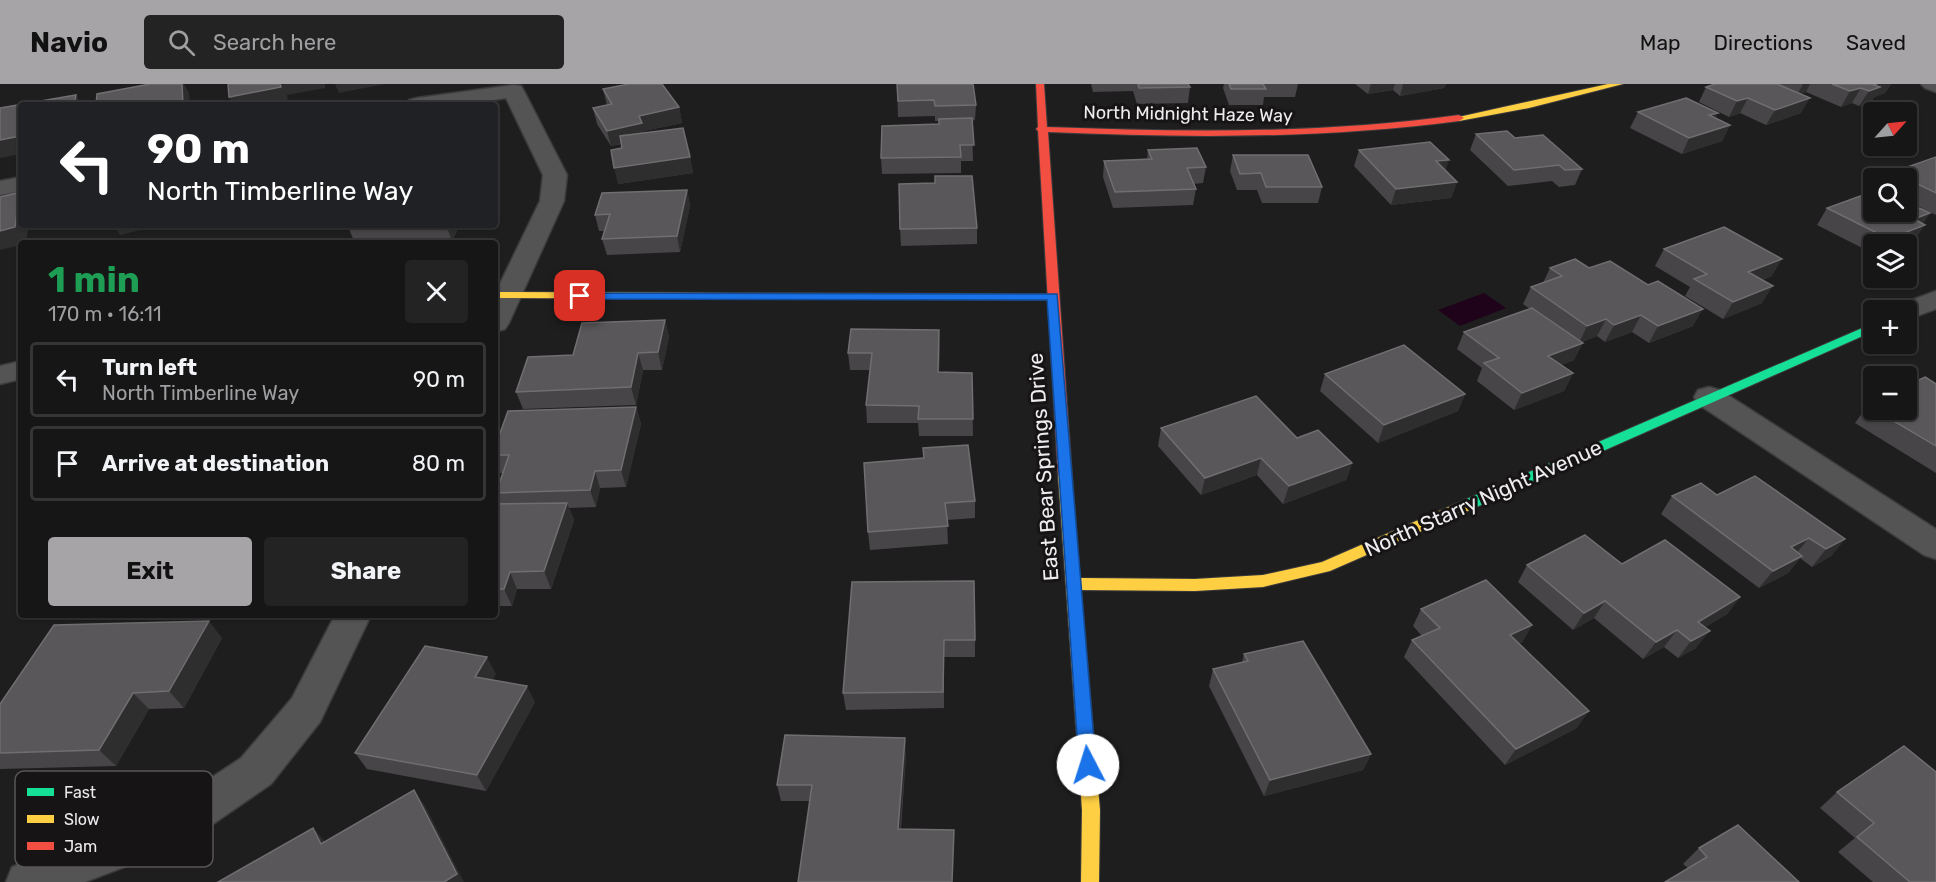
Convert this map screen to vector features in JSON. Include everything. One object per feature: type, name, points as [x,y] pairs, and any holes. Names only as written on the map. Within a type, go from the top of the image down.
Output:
[{"type":"street","name":"East Bear Springs Drive","points":[[1040,84],[1041,129],[1072,584],[1091,810],[1090,882]]},
{"type":"street","name":"North Midnight Haze Way","points":[[1041,129],[1255,136],[1393,127],[1547,103],[1619,84]]},
{"type":"street","points":[[439,102],[513,92],[555,175],[552,201],[502,295],[498,311]]},
{"type":"street","points":[[0,188],[18,185]]},
{"type":"street","points":[[502,295],[1053,297]]},
{"type":"street","name":"North Starry Night Avenue","points":[[1072,584],[1195,585],[1263,581],[1325,567],[1863,331]]},
{"type":"street","points":[[0,375],[18,371]]},
{"type":"street","points":[[1709,397],[1936,546]]},
{"type":"street","points":[[213,800],[256,771],[306,710],[352,618]]},
{"type":"street","points":[[28,882],[69,867]]},
{"type":"shaded area","points":[[1484,293],[1506,308],[1460,326],[1438,310]]},
{"type":"building","points":[[150,84],[182,84],[183,102],[96,102],[97,94]]},
{"type":"building","points":[[228,84],[280,84],[281,87],[229,97]]},
{"type":"building","points":[[629,84],[662,84],[679,107],[639,116],[642,123],[607,131],[593,108],[612,104],[603,89]]},
{"type":"building","points":[[897,84],[973,84],[976,105],[935,106],[934,100],[898,101]]},
{"type":"building","points":[[1138,84],[1188,84],[1190,87],[1139,88]]},
{"type":"building","points":[[1229,84],[1263,84],[1266,89],[1231,89]]},
{"type":"building","points":[[1715,84],[1777,84],[1810,98],[1775,110],[1748,98],[1737,101],[1706,87]]},
{"type":"building","points":[[1832,84],[1877,84],[1874,85],[1880,87],[1869,91],[1861,88],[1850,91]]},
{"type":"building","points":[[76,95],[75,102],[35,102]]},
{"type":"building","points":[[1686,98],[1718,113],[1709,115],[1730,125],[1689,138],[1638,112]]},
{"type":"building","points":[[18,105],[18,137],[0,140],[0,108]]},
{"type":"building","points":[[972,118],[974,145],[960,145],[961,157],[881,158],[882,126],[939,124],[939,119]]},
{"type":"building","points":[[683,128],[690,157],[614,168],[611,150],[622,148],[620,136]]},
{"type":"building","points":[[1507,131],[1515,138],[1543,135],[1582,169],[1565,170],[1559,165],[1514,170],[1476,134]]},
{"type":"building","points":[[1430,142],[1449,160],[1436,161],[1457,182],[1396,189],[1359,150]]},
{"type":"building","points":[[1197,148],[1206,167],[1187,168],[1196,189],[1115,192],[1104,161],[1152,159],[1148,150]]},
{"type":"building","points":[[1233,155],[1308,155],[1322,187],[1266,187],[1261,173],[1240,174]]},
{"type":"building","points":[[1936,157],[1936,193],[1917,184],[1917,168],[1904,168]]},
{"type":"building","points":[[935,176],[972,176],[977,228],[900,229],[899,184],[935,183]]},
{"type":"building","points":[[687,190],[677,236],[602,239],[610,214],[595,215],[602,193]]},
{"type":"building","points":[[18,193],[15,227],[0,231],[0,197]]},
{"type":"building","points":[[1863,195],[1863,222],[1917,221],[1925,225],[1902,234],[1879,234],[1827,208]]},
{"type":"building","points":[[1917,207],[1930,213],[1917,218]]},
{"type":"building","points":[[1724,227],[1782,259],[1748,272],[1773,286],[1733,302],[1694,279],[1707,274],[1664,249]]},
{"type":"building","points":[[1575,259],[1589,268],[1610,261],[1648,285],[1658,281],[1703,309],[1658,326],[1641,315],[1614,325],[1606,319],[1587,326],[1531,287],[1562,276],[1550,268]]},
{"type":"building","points":[[1532,308],[1583,343],[1548,356],[1573,373],[1522,393],[1484,363],[1499,358],[1464,332]]},
{"type":"building","points":[[665,320],[658,352],[638,353],[631,387],[516,392],[528,357],[573,355],[582,323]]},
{"type":"building","points":[[851,329],[939,330],[938,372],[972,373],[973,419],[918,419],[919,406],[866,405],[872,353],[848,353]]},
{"type":"building","points":[[1404,345],[1465,394],[1384,425],[1325,374]]},
{"type":"building","points":[[1925,377],[1936,384],[1936,446],[1892,420],[1917,420],[1917,381]]},
{"type":"building","points":[[1256,396],[1297,438],[1318,430],[1352,463],[1289,486],[1261,458],[1205,478],[1161,428]]},
{"type":"building","points":[[636,407],[621,470],[595,471],[590,490],[498,493],[509,455],[498,455],[498,439],[508,411]]},
{"type":"building","points":[[968,445],[975,501],[945,503],[948,526],[868,532],[864,463],[924,458],[923,448]]},
{"type":"building","points":[[1755,476],[1845,539],[1826,549],[1809,538],[1791,547],[1802,556],[1773,571],[1672,496],[1701,483],[1717,495]]},
{"type":"building","points":[[567,503],[544,571],[510,572],[504,589],[498,589],[498,504]]},
{"type":"building","points":[[1585,535],[1622,564],[1665,540],[1740,597],[1698,622],[1710,631],[1691,641],[1677,630],[1656,642],[1605,601],[1584,613],[1527,565]]},
{"type":"building","points":[[1486,580],[1532,625],[1510,635],[1589,711],[1516,749],[1412,640],[1440,628],[1421,609]]},
{"type":"building","points":[[974,581],[975,640],[944,640],[943,692],[843,693],[852,582]]},
{"type":"building","points":[[209,621],[169,691],[133,693],[99,750],[0,753],[0,704],[54,625]]},
{"type":"building","points":[[1303,641],[1371,754],[1270,780],[1213,669],[1248,661],[1244,654]]},
{"type":"building","points":[[425,646],[487,657],[475,677],[527,686],[477,775],[355,753]]},
{"type":"building","points":[[785,735],[905,738],[898,829],[954,830],[952,882],[798,882],[812,785],[777,785]]},
{"type":"building","points":[[1904,746],[1936,772],[1936,882],[1910,882],[1857,837],[1874,823],[1837,792]]},
{"type":"building","points":[[414,790],[457,874],[444,882],[218,882],[313,828],[321,844]]},
{"type":"building","points":[[1738,825],[1799,882],[1665,882],[1707,857],[1699,848]]},
{"type":"traffic: fast","points":[[729,296],[1053,297]]},
{"type":"traffic: fast","points":[[1467,505],[1863,331]]},
{"type":"traffic: slow","points":[[1459,118],[1529,105],[1619,84]]},
{"type":"traffic: slow","points":[[498,295],[729,296]]},
{"type":"traffic: slow","points":[[1065,475],[1091,810],[1090,882]]},
{"type":"traffic: slow","points":[[1073,584],[1195,585],[1263,581],[1325,567],[1467,505]]},
{"type":"traffic: jam","points":[[1040,84],[1065,475]]},
{"type":"traffic: jam","points":[[1041,129],[1198,134],[1302,133],[1354,130],[1459,118]]},
{"type":"route","points":[[580,296],[1053,297],[1070,558],[1088,765]]}]
